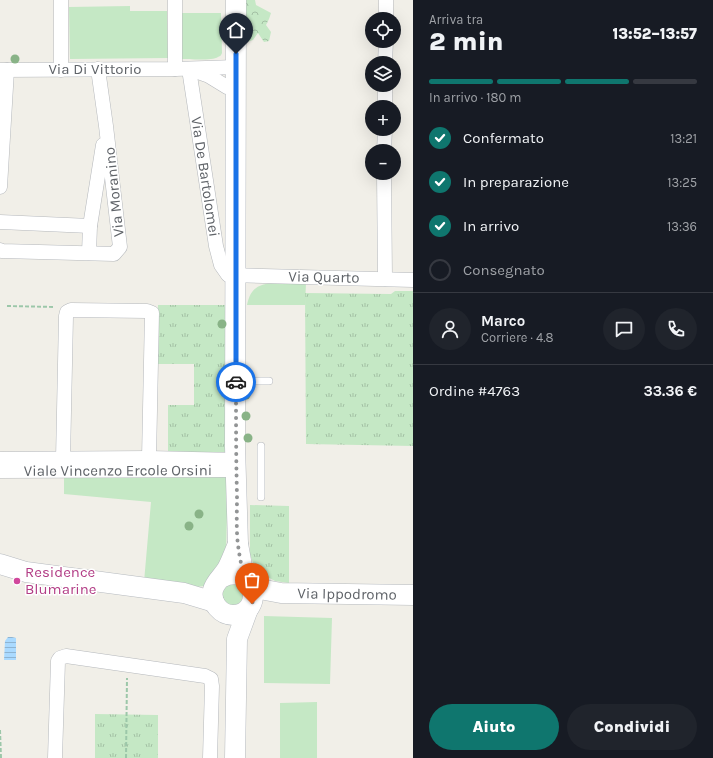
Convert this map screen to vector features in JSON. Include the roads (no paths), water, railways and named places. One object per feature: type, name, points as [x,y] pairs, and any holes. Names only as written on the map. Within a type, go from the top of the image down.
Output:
[{"type":"street","points":[[61,0],[61,70]]},
{"type":"street","points":[[175,0],[175,69]]},
{"type":"street","name":"Via De Bartolomei","points":[[236,0],[236,465],[238,544],[250,595]]},
{"type":"street","points":[[386,0],[386,12]]},
{"type":"street","name":"Via Di Vittorio","points":[[4,70],[175,69],[236,67]]},
{"type":"street","name":"Via Di Vittorio","points":[[189,68],[209,76],[227,87],[236,88]]},
{"type":"street","name":"Via De Bartolomei","points":[[189,68],[216,246],[221,265],[228,275],[235,275]]},
{"type":"street","name":"Via Moranino","points":[[1,250],[114,254],[120,247],[98,69]]},
{"type":"street","points":[[0,187],[4,70]]},
{"type":"street","name":"Via Moranino","points":[[89,253],[90,226],[106,126]]},
{"type":"street","points":[[384,180],[385,279]]},
{"type":"street","name":"Via Moranino","points":[[0,222],[90,226]]},
{"type":"street","name":"Via Quarto","points":[[235,275],[413,280]]},
{"type":"street","name":"Viale Vincenzo Ercole Orsini","points":[[63,459],[66,316],[67,312],[71,310],[147,310],[152,313],[149,458]]},
{"type":"street","name":"Viale Vincenzo Ercole Orsini","points":[[0,459],[149,458],[236,465]]},
{"type":"street","name":"Viale Vincenzo Ercole Orsini","points":[[0,470],[236,465]]},
{"type":"street","name":"Via De Bartolomei","points":[[218,595],[227,568],[238,544]]},
{"type":"street","name":"Via Ippodromo","points":[[0,564],[26,572],[184,593],[218,595]]},
{"type":"street","name":"Via Ippodromo","points":[[233,574],[245,578],[250,595],[244,612],[238,614],[227,614],[218,595],[226,575],[233,574]]},
{"type":"street","name":"Via Ippodromo","points":[[250,595],[265,590],[281,593],[413,595]]},
{"type":"street","points":[[218,595],[227,624],[236,640]]},
{"type":"street","points":[[234,758],[236,640],[250,595]]},
{"type":"street","points":[[55,758],[58,661],[60,658],[66,656],[205,676],[211,679],[210,758]]},
{"type":"lane","points":[[236,381],[269,382]]},
{"type":"lane","points":[[260,446],[261,497]]},
{"type":"water","points":[[8,637],[16,638],[16,660],[4,660],[5,641]]},
{"type":"place","name":"Residence Blumarine","points":[[17,581]]}]
